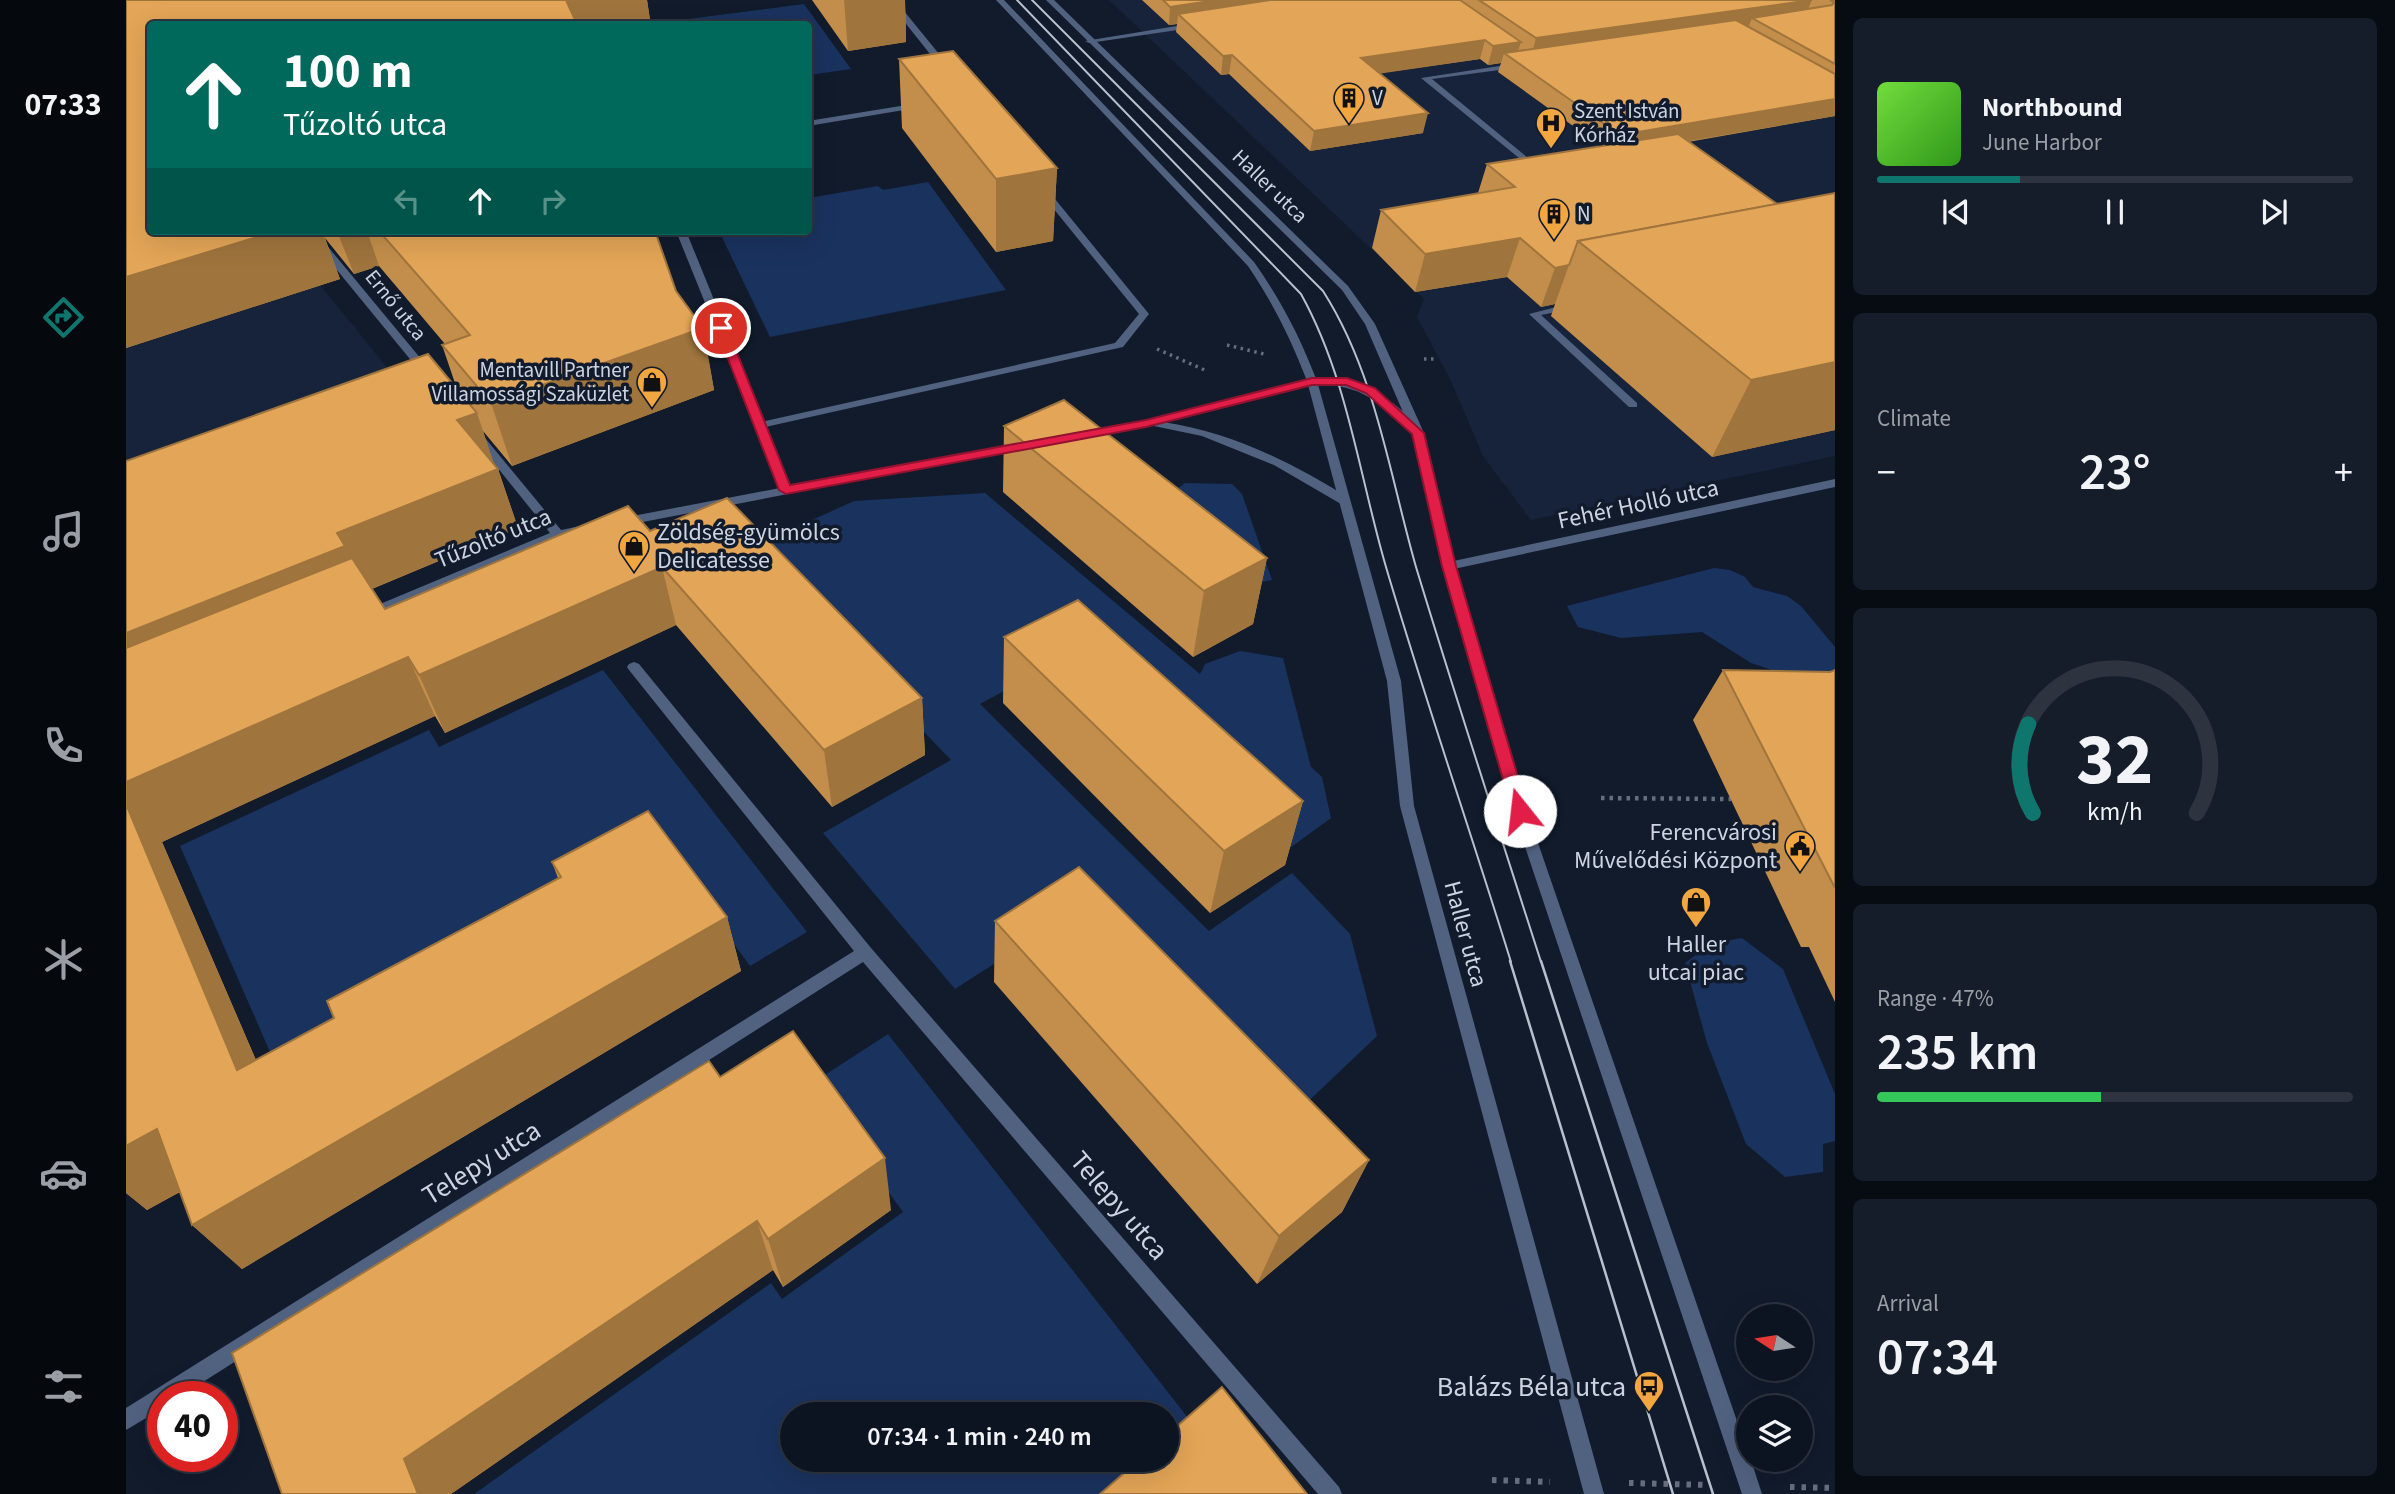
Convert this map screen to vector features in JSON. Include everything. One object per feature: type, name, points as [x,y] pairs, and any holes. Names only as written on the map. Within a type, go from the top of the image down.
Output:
[{"type":"street","points":[[891,0],[951,75]]},
{"type":"street","name":"Haller utca","points":[[1000,0],[1251,264],[1276,300],[1312,381],[1394,681],[1407,806],[1593,1489]]},
{"type":"street","name":"Haller utca","points":[[1050,0],[1345,288],[1370,324],[1418,433],[1449,566],[1520,811],[1751,1490]]},
{"type":"street","points":[[1089,41],[1199,24]]},
{"type":"street","points":[[1518,55],[1529,63],[1425,78],[1539,172]]},
{"type":"street","points":[[812,123],[928,104]]},
{"type":"street","points":[[761,425],[1119,345],[1144,314],[1039,184]]},
{"type":"street","name":"Ernő utca","points":[[313,235],[431,378]]},
{"type":"street","points":[[683,235],[786,490]]},
{"type":"street","points":[[1588,303],[1534,314],[1633,405]]},
{"type":"street","points":[[1079,436],[1146,423],[1312,381],[1347,382],[1370,391],[1418,433]]},
{"type":"street","points":[[1146,423],[1206,432],[1309,478],[1345,501]]},
{"type":"street","points":[[473,430],[558,534]]},
{"type":"street","points":[[612,524],[1039,443]]},
{"type":"street","name":"Fehér Holló utca","points":[[1449,566],[1835,483]]},
{"type":"street","name":"Tűzoltó utca","points":[[357,619],[558,534],[598,526]]},
{"type":"street","name":"Telepy utca","points":[[634,667],[865,953],[1332,1494]]},
{"type":"street","name":"Telepy utca","points":[[126,1420],[865,953]]},
{"type":"path","points":[[1126,336],[1208,371]]},
{"type":"path","points":[[1601,798],[1731,799]]},
{"type":"path","points":[[1492,1480],[1593,1489],[1835,1488]]},
{"type":"shaded area","name":"Szent István Kórház","points":[[1109,0],[1835,0],[1835,456],[1531,520],[1483,456],[1451,381],[1417,317],[1424,299]]},
{"type":"shaded area","points":[[804,4],[851,69],[812,75],[812,21],[672,21]]},
{"type":"shaded area","points":[[928,182],[1006,290],[770,337],[721,235],[812,235],[812,197],[878,186],[883,190]]},
{"type":"shaded area","points":[[320,285],[518,528],[126,692],[126,347]]},
{"type":"shaded area","points":[[1185,483],[1232,484],[1242,494],[1272,580],[1241,586],[1152,507]]},
{"type":"shaded area","points":[[985,493],[1200,674],[1205,664],[1240,651],[1283,658],[1311,767],[1322,777],[1331,818],[1287,850],[1070,655],[980,704],[1209,931],[1292,873],[1350,934],[1377,1036],[1278,1130],[1073,913],[955,989],[823,833],[951,760],[748,549],[854,501]]},
{"type":"shaded area","points":[[1714,568],[1730,570],[1745,577],[1753,587],[1787,596],[1801,606],[1835,647],[1835,683],[1799,679],[1751,663],[1702,632],[1621,638],[1578,627],[1567,606]]},
{"type":"shaded area","points":[[603,670],[807,932],[750,966],[669,855],[291,1100],[180,846],[429,730],[439,747]]},
{"type":"shaded area","points":[[1742,938],[1783,969],[1835,1094],[1835,1141],[1823,1144],[1823,1172],[1785,1177],[1746,1144],[1707,1043],[1685,963],[1712,943]]},
{"type":"shaded area","points":[[888,1034],[1176,1402],[780,1402],[780,1472],[1136,1472],[1110,1494],[474,1494],[771,1283],[782,1299],[903,1212],[811,1084]]},
{"type":"shaded area","points":[[1179,1406],[1192,1423],[1179,1434]]},
{"type":"building","points":[[126,0],[566,0],[576,21],[147,21],[147,235],[264,235],[126,277]]},
{"type":"building","points":[[1163,0],[1217,0],[1170,7]]},
{"type":"building","points":[[1270,0],[1460,0],[1521,42],[1493,46],[1485,40],[1361,58],[1428,113],[1314,131],[1232,55],[1223,56],[1178,14]]},
{"type":"building","points":[[1479,0],[1812,0],[1536,38]]},
{"type":"building","points":[[1830,0],[1835,0],[1835,64],[1752,18],[1832,5],[1834,2]]},
{"type":"building","points":[[1736,20],[1835,74],[1835,99],[1620,135],[1504,53]]},
{"type":"building","points":[[953,51],[1057,168],[996,179],[899,59]]},
{"type":"building","points":[[1678,134],[1777,204],[1578,241],[1569,265],[1555,268],[1520,238],[1425,254],[1381,210],[1515,187],[1487,164]]},
{"type":"building","points":[[1835,193],[1835,362],[1751,380],[1578,241]]},
{"type":"building","points":[[382,235],[656,235],[676,291],[703,328],[491,403],[442,345],[470,335]]},
{"type":"building","points":[[428,354],[477,413],[457,420],[498,469],[337,533],[345,546],[126,633],[126,461]]},
{"type":"building","points":[[1064,400],[1267,558],[1204,591],[1004,426]]},
{"type":"building","points":[[727,498],[922,698],[824,750],[662,567],[419,675],[408,657],[126,782],[126,648],[352,558],[385,609],[628,506],[650,531]]},
{"type":"building","points":[[1078,600],[1303,801],[1224,851],[1004,637]]},
{"type":"building","points":[[1723,670],[1835,670],[1835,888]]},
{"type":"building","points":[[126,804],[237,1070],[334,1018],[327,1001],[561,877],[552,862],[648,811],[727,917],[192,1225],[157,1129],[126,1146]]},
{"type":"building","points":[[1079,867],[1369,1160],[1279,1236],[995,921]]},
{"type":"building","points":[[793,1031],[885,1158],[768,1239],[757,1221],[404,1459],[418,1494],[282,1494],[232,1353],[709,1061],[720,1077]]},
{"type":"building","points":[[1222,1387],[1307,1494],[1100,1494],[1125,1472],[1179,1472],[1179,1425]]},
{"type":"tram line","points":[[1017,0],[1301,294],[1317,326],[1341,393],[1386,567],[1511,962]]},
{"type":"tram line","points":[[1032,0],[1323,291],[1341,323],[1369,390],[1416,567],[1541,962]]},
{"type":"tram line","points":[[1510,961],[1673,1494]]},
{"type":"tram line","points":[[1541,961],[1713,1494]]},
{"type":"place","name":"V","points":[[1349,125]]},
{"type":"place","name":"Szent István Kórház","points":[[1551,150]]},
{"type":"place","name":"N","points":[[1554,241]]},
{"type":"place","name":"Mentavill Partner Villamossági Szaküzlet","points":[[652,409]]},
{"type":"place","name":"Zöldség-gyümölcs Delicatesse","points":[[634,573]]},
{"type":"place","name":"Ferencvárosi Művelődési Központ","points":[[1800,873]]},
{"type":"place","name":"Haller utcai piac","points":[[1696,929]]},
{"type":"place","name":"Balázs Béla utca","points":[[1649,1413]]},
{"type":"route","points":[[721,328],[786,490],[1146,423],[1312,381],[1347,382],[1370,391],[1418,433],[1449,566],[1520,811]]}]
